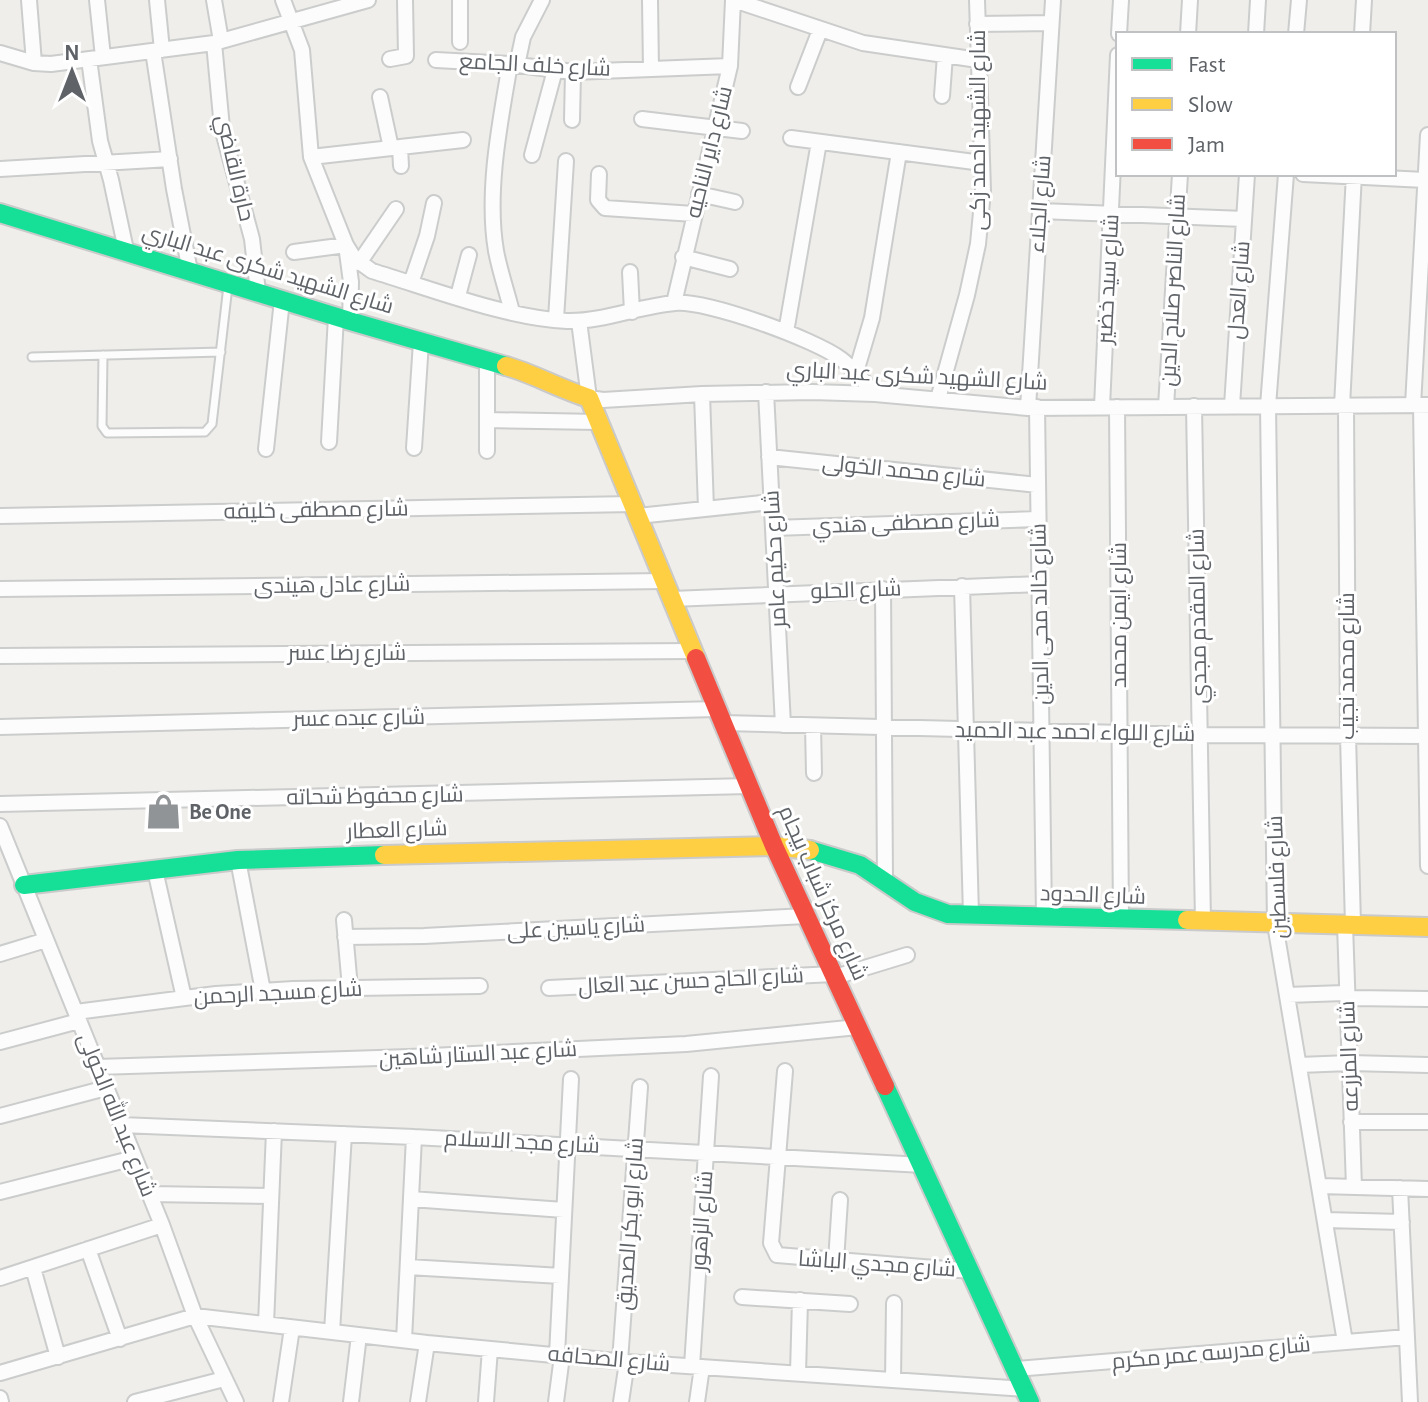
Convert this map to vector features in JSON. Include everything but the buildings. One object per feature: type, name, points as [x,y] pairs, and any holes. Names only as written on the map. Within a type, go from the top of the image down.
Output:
[{"type":"main road","name":"شارع الشهيد شكرى عبد الباري","points":[[0,213],[523,371],[557,388],[589,398]]},
{"type":"main road","name":"شارع مركز شباب بيجام","points":[[589,398],[774,846],[1027,1395]]},
{"type":"main road","name":"شارع الحدود","points":[[774,846],[832,854],[851,860],[885,879],[912,902],[929,910],[971,915],[1428,927]]},
{"type":"main road","name":"شارع العطار","points":[[24,885],[238,860],[774,846]]},
{"type":"street","points":[[29,0],[34,63]]},
{"type":"street","points":[[97,0],[98,128],[126,250]]},
{"type":"street","points":[[157,0],[158,50],[170,159],[190,271]]},
{"type":"street","name":"حارة القاضي","points":[[214,0],[222,128],[242,194],[258,292]]},
{"type":"street","points":[[283,0],[293,20],[305,66],[311,157],[346,245],[351,282],[343,319],[329,442]]},
{"type":"street","points":[[0,53],[34,63],[51,64],[217,42],[368,0]]},
{"type":"street","points":[[390,59],[406,56],[405,0]]},
{"type":"street","points":[[460,0],[460,42]]},
{"type":"street","points":[[512,312],[494,233],[497,147],[514,64],[523,37],[542,0]]},
{"type":"street","points":[[650,0],[651,69]]},
{"type":"street","points":[[733,0],[863,43],[978,60]]},
{"type":"street","name":"شارع داير الناحيه","points":[[674,303],[730,66],[733,0]]},
{"type":"street","name":"شارع الشهيد احمد زكى","points":[[938,399],[978,244],[983,191],[977,0]]},
{"type":"street","name":"شارع الجلاء","points":[[1032,408],[1053,0]]},
{"type":"street","points":[[1119,32],[1121,0]]},
{"type":"street","points":[[1188,32],[1190,0]]},
{"type":"street","points":[[1256,32],[1258,0]]},
{"type":"street","points":[[1296,32],[1299,0]]},
{"type":"street","points":[[1362,32],[1364,0]]},
{"type":"street","points":[[977,24],[1051,23]]},
{"type":"street","points":[[798,87],[820,30]]},
{"type":"street","points":[[942,96],[945,55]]},
{"type":"street","name":"شارع خلف الجامع","points":[[436,60],[514,64],[573,72],[730,66]]},
{"type":"street","points":[[532,155],[555,70]]},
{"type":"street","points":[[572,120],[573,72]]},
{"type":"street","points":[[380,97],[401,166]]},
{"type":"street","name":"شارع سيد خضير","points":[[1102,407],[1116,100]]},
{"type":"street","points":[[642,119],[742,131]]},
{"type":"street","points":[[1428,135],[1421,405],[1428,866]]},
{"type":"street","points":[[791,138],[982,163]]},
{"type":"street","points":[[311,157],[463,140]]},
{"type":"street","points":[[786,332],[819,142]]},
{"type":"street","points":[[856,372],[872,318],[899,152]]},
{"type":"street","points":[[0,169],[170,159]]},
{"type":"street","points":[[556,319],[566,161]]},
{"type":"street","points":[[599,174],[598,200],[605,208],[694,214]]},
{"type":"street","name":"شارع الناصر صلاح الدين","points":[[1166,407],[1180,176]]},
{"type":"street","name":"شارع العدل","points":[[1232,406],[1247,176]]},
{"type":"street","name":"شارع فلسطين","points":[[1286,176],[1268,406],[1275,924],[1345,1342]]},
{"type":"street","name":"شارع محمد نجيب","points":[[1349,925],[1344,406],[1354,176]]},
{"type":"street","points":[[1368,176],[1425,180]]},
{"type":"street","points":[[699,194],[735,202]]},
{"type":"street","points":[[411,283],[434,203]]},
{"type":"street","points":[[359,263],[396,209]]},
{"type":"street","points":[[1040,211],[1244,219]]},
{"type":"street","points":[[294,252],[346,245]]},
{"type":"street","points":[[346,245],[359,263],[372,271],[512,312],[579,321],[674,303],[707,307],[786,332],[823,348],[856,372],[875,394]]},
{"type":"street","points":[[458,296],[469,255]]},
{"type":"street","points":[[683,257],[730,269]]},
{"type":"street","points":[[630,272],[632,312]]},
{"type":"street","points":[[266,449],[282,300]]},
{"type":"street","points":[[579,321],[589,398]]},
{"type":"street","points":[[414,448],[421,342]]},
{"type":"street","points":[[487,360],[487,451]]},
{"type":"street","name":"شارع الشهيد شكرى عبد الباري","points":[[589,398],[617,401],[766,392],[875,394],[1032,408],[1421,405]]},
{"type":"street","name":"شارع حكيم عامر","points":[[766,392],[783,725]]},
{"type":"street","points":[[702,394],[706,509]]},
{"type":"street","name":"شارع المقدم مجدي","points":[[1194,406],[1203,922]]},
{"type":"street","name":"شارع ايمن محمد","points":[[1117,407],[1121,920]]},
{"type":"street","name":"شارع خالد محى الدين","points":[[1032,408],[1038,485],[1044,917]]},
{"type":"street","points":[[487,420],[599,422]]},
{"type":"street","name":"شارع محمد الخولى","points":[[769,457],[1038,485]]},
{"type":"street","name":"شارع مصطفى خليفه","points":[[0,516],[706,509],[772,502]]},
{"type":"street","name":"شارع مصطفى هندي","points":[[773,528],[1038,519]]},
{"type":"street","name":"شارع عادل هيندى","points":[[0,589],[665,581]]},
{"type":"street","name":"شارع الحلو","points":[[672,599],[1039,584]]},
{"type":"street","points":[[962,586],[971,915]]},
{"type":"street","points":[[883,589],[885,879]]},
{"type":"street","name":"شارع رضا عسر","points":[[0,656],[693,651]]},
{"type":"street","name":"شارع اللواء احمد عبد الحميد","points":[[720,716],[813,726],[1200,735],[1426,736]]},
{"type":"street","name":"شارع عبده عسر","points":[[0,727],[720,716]]},
{"type":"street","points":[[813,726],[814,773]]},
{"type":"street","name":"شارع محفوظ شحاته","points":[[0,804],[749,786]]},
{"type":"street","name":"شارع عبد الله الخولى","points":[[0,826],[162,1225],[195,1316],[236,1402]]},
{"type":"street","points":[[238,860],[263,991]]},
{"type":"street","points":[[155,870],[184,998]]},
{"type":"street","name":"شارع ياسين على","points":[[345,937],[439,936],[806,916]]},
{"type":"street","points":[[344,920],[350,988]]},
{"type":"street","name":"شارع المزرعه","points":[[1349,925],[1347,996],[1354,1187]]},
{"type":"street","points":[[0,954],[46,940]]},
{"type":"street","name":"شارع الحاج حسن عبد العال","points":[[549,988],[834,976],[907,955]]},
{"type":"street","name":"شارع مسجد الرحمن","points":[[0,1042],[77,1017],[184,998],[263,991],[480,986]]},
{"type":"street","points":[[1287,995],[1344,993],[1347,996],[1428,999]]},
{"type":"street","name":"شارع عبد الستار شاهين","points":[[97,1067],[686,1044],[858,1027]]},
{"type":"street","points":[[1299,1065],[1428,1065]]},
{"type":"street","name":"شارع مجدي الباشا","points":[[785,1071],[771,1243],[774,1252],[780,1257],[971,1271]]},
{"type":"street","name":"شارع الزهور","points":[[697,1402],[711,1076]]},
{"type":"street","points":[[556,1402],[571,1079]]},
{"type":"street","name":"شارع ابو بكر الصديق","points":[[621,1402],[640,1087]]},
{"type":"street","points":[[0,1116],[106,1088]]},
{"type":"street","points":[[1351,1122],[1428,1122]]},
{"type":"street","name":"شارع مجد الاسلام","points":[[121,1125],[636,1148],[923,1165]]},
{"type":"street","points":[[266,1324],[274,1131]]},
{"type":"street","points":[[332,1332],[344,1134]]},
{"type":"street","points":[[404,1340],[414,1137]]},
{"type":"street","points":[[0,1192],[134,1158]]},
{"type":"street","points":[[1320,1186],[1428,1189]]},
{"type":"street","points":[[1400,1188],[1410,1402]]},
{"type":"street","points":[[149,1194],[271,1196]]},
{"type":"street","points":[[411,1199],[564,1210]]},
{"type":"street","points":[[836,1261],[840,1200]]},
{"type":"street","points":[[1325,1220],[1402,1222]]},
{"type":"street","points":[[0,1278],[162,1225]]},
{"type":"street","points":[[88,1249],[120,1339]]},
{"type":"street","points":[[408,1267],[561,1276]]},
{"type":"street","points":[[33,1268],[58,1357]]},
{"type":"street","points":[[742,1297],[850,1304]]},
{"type":"street","points":[[798,1373],[800,1300]]},
{"type":"street","points":[[893,1380],[894,1303]]},
{"type":"street","points":[[0,1373],[195,1316]]},
{"type":"street","name":"شارع الصحافه","points":[[195,1316],[559,1356],[893,1380],[1027,1395]]},
{"type":"street","points":[[281,1402],[292,1328]]},
{"type":"street","points":[[351,1402],[359,1335]]},
{"type":"street","name":"شارع مدرسه عمر مكرم","points":[[1015,1369],[1407,1337]]},
{"type":"street","points":[[418,1402],[427,1343]]},
{"type":"street","points":[[486,1402],[490,1349]]},
{"type":"street","points":[[135,1402],[224,1379]]},
{"type":"lane","points":[[103,355],[102,426],[107,433],[201,433],[208,430],[212,424],[229,283]]},
{"type":"lane","points":[[32,357],[221,352]]},
{"type":"traffic: fast","points":[[0,213],[506,366]]},
{"type":"traffic: fast","points":[[810,850],[860,865],[915,902],[948,914],[1187,920]]},
{"type":"traffic: fast","points":[[24,885],[238,860],[384,855]]},
{"type":"traffic: fast","points":[[885,1086],[1030,1402]]},
{"type":"traffic: slow","points":[[506,366],[589,398],[696,658]]},
{"type":"traffic: slow","points":[[384,855],[774,846],[810,850]]},
{"type":"traffic: slow","points":[[1187,920],[1428,927]]},
{"type":"traffic: jam","points":[[696,658],[774,846],[885,1086]]},
{"type":"place","name":"Be One","points":[[163,812]]}]
